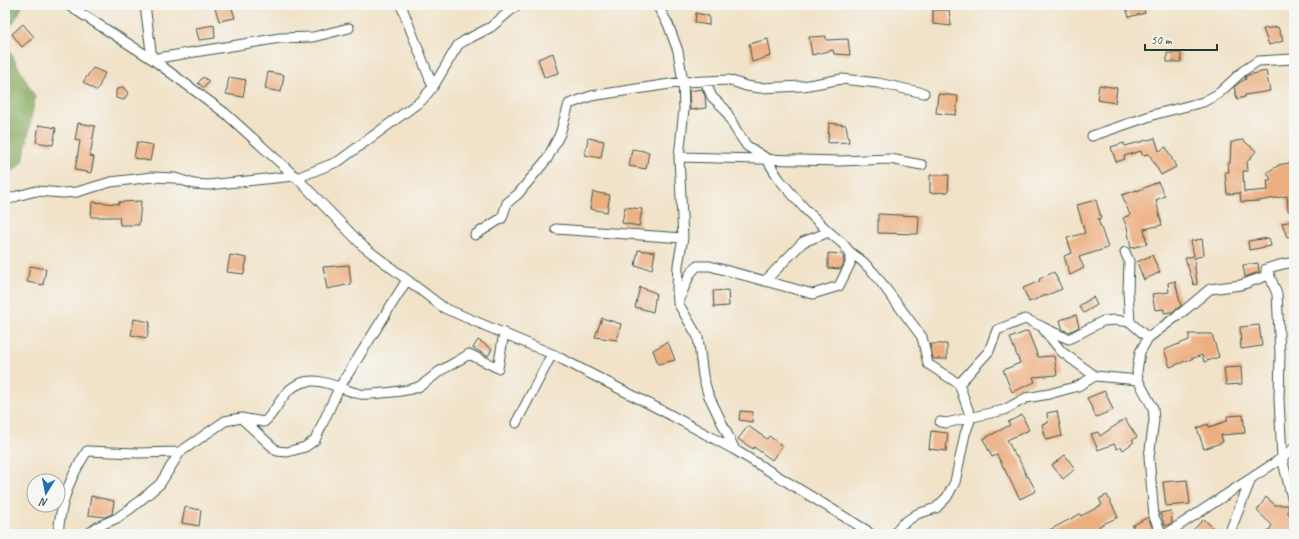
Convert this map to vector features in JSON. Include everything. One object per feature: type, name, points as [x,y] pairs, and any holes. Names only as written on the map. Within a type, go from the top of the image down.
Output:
[{"type":"street","points":[[68,5],[152,59],[225,113],[295,177],[364,247],[444,308],[552,354],[718,440],[860,526],[870,534]]},
{"type":"street","points":[[146,5],[152,59]]},
{"type":"street","points":[[401,5],[434,87]]},
{"type":"street","points":[[5,201],[36,191],[63,193],[77,192],[111,182],[152,177],[175,178],[194,184],[208,184],[295,177],[339,161],[422,100],[434,87],[458,45],[464,40],[490,27],[518,5]]},
{"type":"street","points":[[657,5],[668,24],[678,50],[683,82],[684,109],[679,157],[683,238],[678,271],[678,303],[698,337],[703,376],[708,394],[735,450]]},
{"type":"street","points":[[152,59],[280,38],[313,37],[349,28]]},
{"type":"street","points":[[1092,136],[1156,114],[1203,102],[1218,94],[1243,71],[1258,61],[1294,59]]},
{"type":"street","points":[[475,235],[502,218],[507,203],[518,194],[547,159],[560,134],[569,104],[592,96],[683,82],[729,80],[746,86],[760,88],[803,86],[842,79],[878,83],[924,93]]},
{"type":"street","points":[[705,81],[712,97],[725,109],[736,130],[747,146],[766,158],[780,179],[805,209],[874,273],[922,337],[928,364],[959,384],[971,418],[965,434],[956,482],[947,497],[936,508],[918,514],[901,524],[895,534]]},
{"type":"street","points":[[679,157],[840,161],[890,159],[922,165]]},
{"type":"street","points":[[556,229],[683,238]]},
{"type":"street","points":[[765,281],[803,242],[829,232]]},
{"type":"street","points":[[678,303],[690,274],[697,266],[710,266],[813,294],[839,286],[850,264],[850,252]]},
{"type":"street","points":[[1126,252],[1129,261],[1128,292],[1130,322]]},
{"type":"street","points":[[1266,269],[1276,264],[1294,262]]},
{"type":"street","points":[[1162,534],[1154,518],[1149,457],[1154,420],[1153,408],[1138,380],[1137,371],[1140,352],[1148,338],[1210,289],[1241,285],[1266,276],[1266,269]]},
{"type":"street","points":[[1266,269],[1277,294],[1280,354],[1279,399],[1282,458],[1294,506]]},
{"type":"street","points":[[241,418],[277,451],[287,452],[305,446],[315,440],[339,388],[407,280]]},
{"type":"street","points":[[959,384],[990,351],[997,330],[1026,319],[1069,339],[1103,321],[1115,320],[1130,322],[1148,338]]},
{"type":"street","points":[[1039,324],[1062,352],[1095,376],[1138,380]]},
{"type":"street","points":[[88,534],[97,527],[117,518],[160,484],[180,452],[225,421],[241,418],[264,422],[269,418],[280,399],[287,392],[302,383],[317,381],[362,394],[400,391],[417,387],[469,354],[498,368],[504,333]]},
{"type":"street","points":[[516,423],[552,354]]},
{"type":"street","points":[[940,422],[946,423],[1004,410],[1026,398],[1049,394],[1078,386],[1095,376]]},
{"type":"street","points":[[718,440],[721,420]]},
{"type":"street","points":[[1166,534],[1251,479],[1294,448]]},
{"type":"street","points":[[58,534],[64,498],[74,472],[86,451],[129,453],[180,452]]},
{"type":"street","points":[[1229,534],[1251,479]]},
{"type":"green space","points":[[5,5],[23,5],[5,37]]},
{"type":"green space","points":[[5,43],[35,97],[23,162],[5,178]]},
{"type":"building","points":[[214,5],[231,5],[235,18],[219,21]]},
{"type":"building","points":[[1125,5],[1143,5],[1145,13],[1129,17]]},
{"type":"building","points":[[933,10],[949,10],[951,26],[933,24]]},
{"type":"building","points":[[696,13],[709,16],[709,25],[695,23]]},
{"type":"building","points":[[23,24],[34,37],[22,47],[12,34]]},
{"type":"building","points":[[214,25],[215,38],[199,40],[196,28]]},
{"type":"building","points":[[1278,27],[1283,41],[1269,45],[1263,29]]},
{"type":"building","points":[[826,36],[826,40],[848,39],[850,55],[834,54],[833,50],[812,55],[809,37]]},
{"type":"building","points":[[768,39],[771,56],[752,62],[749,44]]},
{"type":"building","points":[[553,53],[559,73],[544,77],[538,59]]},
{"type":"building","points":[[1167,53],[1181,53],[1181,62],[1167,62]]},
{"type":"building","points":[[93,68],[105,73],[97,91],[83,82]]},
{"type":"building","points":[[1266,71],[1270,91],[1245,95],[1245,97],[1237,99],[1234,87],[1246,79],[1245,77],[1248,75]]},
{"type":"building","points":[[268,72],[284,75],[281,92],[265,89]]},
{"type":"building","points":[[203,77],[209,81],[204,88],[198,83]]},
{"type":"building","points":[[229,77],[246,80],[243,97],[226,94]]},
{"type":"building","points":[[1099,85],[1117,88],[1115,103],[1097,100]]},
{"type":"building","points":[[123,87],[128,93],[124,100],[116,98],[116,90]]},
{"type":"building","points":[[702,89],[705,96],[706,108],[690,110],[689,91]]},
{"type":"building","points":[[938,94],[958,96],[956,115],[936,113]]},
{"type":"building","points":[[78,123],[95,126],[90,156],[94,157],[91,173],[75,170],[80,141],[75,140]]},
{"type":"building","points":[[829,123],[846,125],[849,142],[828,143]]},
{"type":"building","points":[[39,125],[56,128],[53,145],[36,142]]},
{"type":"building","points":[[588,138],[604,141],[601,158],[585,155]]},
{"type":"building","points":[[1155,138],[1159,151],[1166,147],[1176,167],[1161,175],[1149,154],[1142,155],[1141,151],[1124,156],[1125,159],[1116,162],[1111,147],[1124,143],[1125,146]]},
{"type":"building","points":[[1243,140],[1256,151],[1247,162],[1248,171],[1243,171],[1244,192],[1268,190],[1267,180],[1271,180],[1267,172],[1278,165],[1294,162],[1294,211],[1288,211],[1287,196],[1259,201],[1241,202],[1240,193],[1227,194],[1225,172],[1229,172],[1228,163],[1230,163],[1231,142]]},
{"type":"building","points":[[137,142],[153,145],[150,161],[134,158]]},
{"type":"building","points":[[632,149],[649,152],[646,169],[629,166]]},
{"type":"building","points":[[930,175],[949,175],[948,192],[930,193]]},
{"type":"building","points":[[1158,182],[1165,196],[1156,200],[1162,225],[1144,229],[1147,244],[1131,248],[1127,227],[1123,218],[1130,215],[1122,195],[1137,191]]},
{"type":"building","points":[[593,192],[610,195],[607,212],[590,209]]},
{"type":"building","points":[[1096,200],[1101,218],[1098,219],[1108,248],[1079,257],[1084,268],[1070,275],[1064,256],[1072,253],[1067,238],[1085,233],[1077,205]]},
{"type":"building","points":[[141,201],[139,225],[120,225],[119,217],[91,217],[92,202],[119,204],[119,202]]},
{"type":"building","points":[[625,207],[642,209],[639,226],[622,223]]},
{"type":"building","points":[[878,214],[919,216],[918,234],[878,233]]},
{"type":"building","points":[[1294,221],[1294,235],[1287,237],[1282,223]]},
{"type":"building","points":[[1269,238],[1271,246],[1249,250],[1248,241]]},
{"type":"building","points":[[1202,239],[1204,254],[1194,258],[1197,284],[1194,285],[1185,258],[1194,256],[1191,241]]},
{"type":"building","points":[[638,250],[655,252],[652,269],[635,266]]},
{"type":"building","points":[[828,253],[843,254],[844,263],[841,269],[828,268]]},
{"type":"building","points":[[230,255],[247,258],[244,274],[227,272]]},
{"type":"building","points":[[1152,255],[1160,272],[1144,280],[1137,262]]},
{"type":"building","points":[[1258,263],[1259,272],[1245,277],[1243,265]]},
{"type":"building","points":[[349,265],[351,284],[327,289],[323,267]]},
{"type":"building","points":[[30,266],[46,269],[43,285],[27,282]]},
{"type":"building","points":[[1054,272],[1062,289],[1029,302],[1023,288],[1040,281],[1039,279]]},
{"type":"building","points":[[1175,281],[1181,306],[1172,312],[1164,313],[1164,309],[1155,310],[1152,294],[1169,292],[1168,283]]},
{"type":"building","points":[[640,287],[656,293],[653,312],[635,307]]},
{"type":"building","points":[[728,290],[729,306],[714,307],[713,291]]},
{"type":"building","points":[[1093,297],[1097,305],[1084,313],[1079,306]]},
{"type":"building","points":[[1076,315],[1079,327],[1069,332],[1063,330],[1060,320]]},
{"type":"building","points":[[602,318],[621,324],[617,340],[595,337]]},
{"type":"building","points":[[134,319],[150,322],[147,338],[131,335]]},
{"type":"building","points":[[1259,325],[1262,346],[1241,349],[1240,327]]},
{"type":"building","points":[[1028,331],[1038,357],[1054,356],[1057,375],[1033,377],[1035,382],[1012,392],[1003,370],[1020,363],[1010,338]]},
{"type":"building","points":[[1189,334],[1212,334],[1219,357],[1204,362],[1202,355],[1170,367],[1164,350],[1189,340]]},
{"type":"building","points":[[478,340],[492,349],[488,356],[473,348]]},
{"type":"building","points":[[668,342],[675,360],[658,364],[653,350]]},
{"type":"building","points":[[930,344],[947,344],[947,359],[933,359]]},
{"type":"building","points":[[1241,367],[1242,384],[1226,385],[1224,368]]},
{"type":"building","points":[[1105,391],[1113,410],[1096,417],[1087,398]]},
{"type":"building","points":[[740,411],[753,412],[752,422],[739,420]]},
{"type":"building","points":[[1057,411],[1062,436],[1046,440],[1042,424],[1048,423],[1047,413]]},
{"type":"building","points":[[1022,415],[1029,430],[1007,440],[1036,491],[1020,499],[997,455],[992,457],[983,439],[1010,425],[1008,422]]},
{"type":"building","points":[[1243,415],[1245,433],[1221,435],[1223,442],[1204,449],[1197,428],[1208,424],[1209,427],[1227,421],[1227,416]]},
{"type":"building","points":[[1125,419],[1137,437],[1132,440],[1134,442],[1123,450],[1121,447],[1117,449],[1114,444],[1098,450],[1091,434],[1098,432],[1100,436]]},
{"type":"building","points":[[748,426],[767,439],[769,436],[782,446],[772,460],[754,447],[753,449],[738,439]]},
{"type":"building","points":[[931,431],[948,433],[946,451],[929,449]]},
{"type":"building","points":[[1065,455],[1075,469],[1063,479],[1052,465]]},
{"type":"building","points":[[1187,480],[1190,504],[1166,506],[1163,482]]},
{"type":"building","points":[[1107,495],[1118,517],[1099,526],[1100,527],[1093,530],[1094,531],[1089,534],[1042,534],[1080,514],[1081,516],[1102,505],[1099,499]]},
{"type":"building","points":[[91,496],[114,501],[112,514],[105,517],[88,515]]},
{"type":"building","points":[[1266,497],[1275,505],[1288,505],[1288,513],[1294,520],[1294,534],[1267,534],[1272,525],[1257,511]]},
{"type":"building","points":[[185,507],[201,510],[199,526],[182,523]]},
{"type":"building","points":[[1171,511],[1172,523],[1165,526],[1160,513]]},
{"type":"building","points":[[1148,517],[1155,534],[1135,534],[1132,526]]},
{"type":"building","points":[[1204,519],[1219,534],[1189,534]]}]
